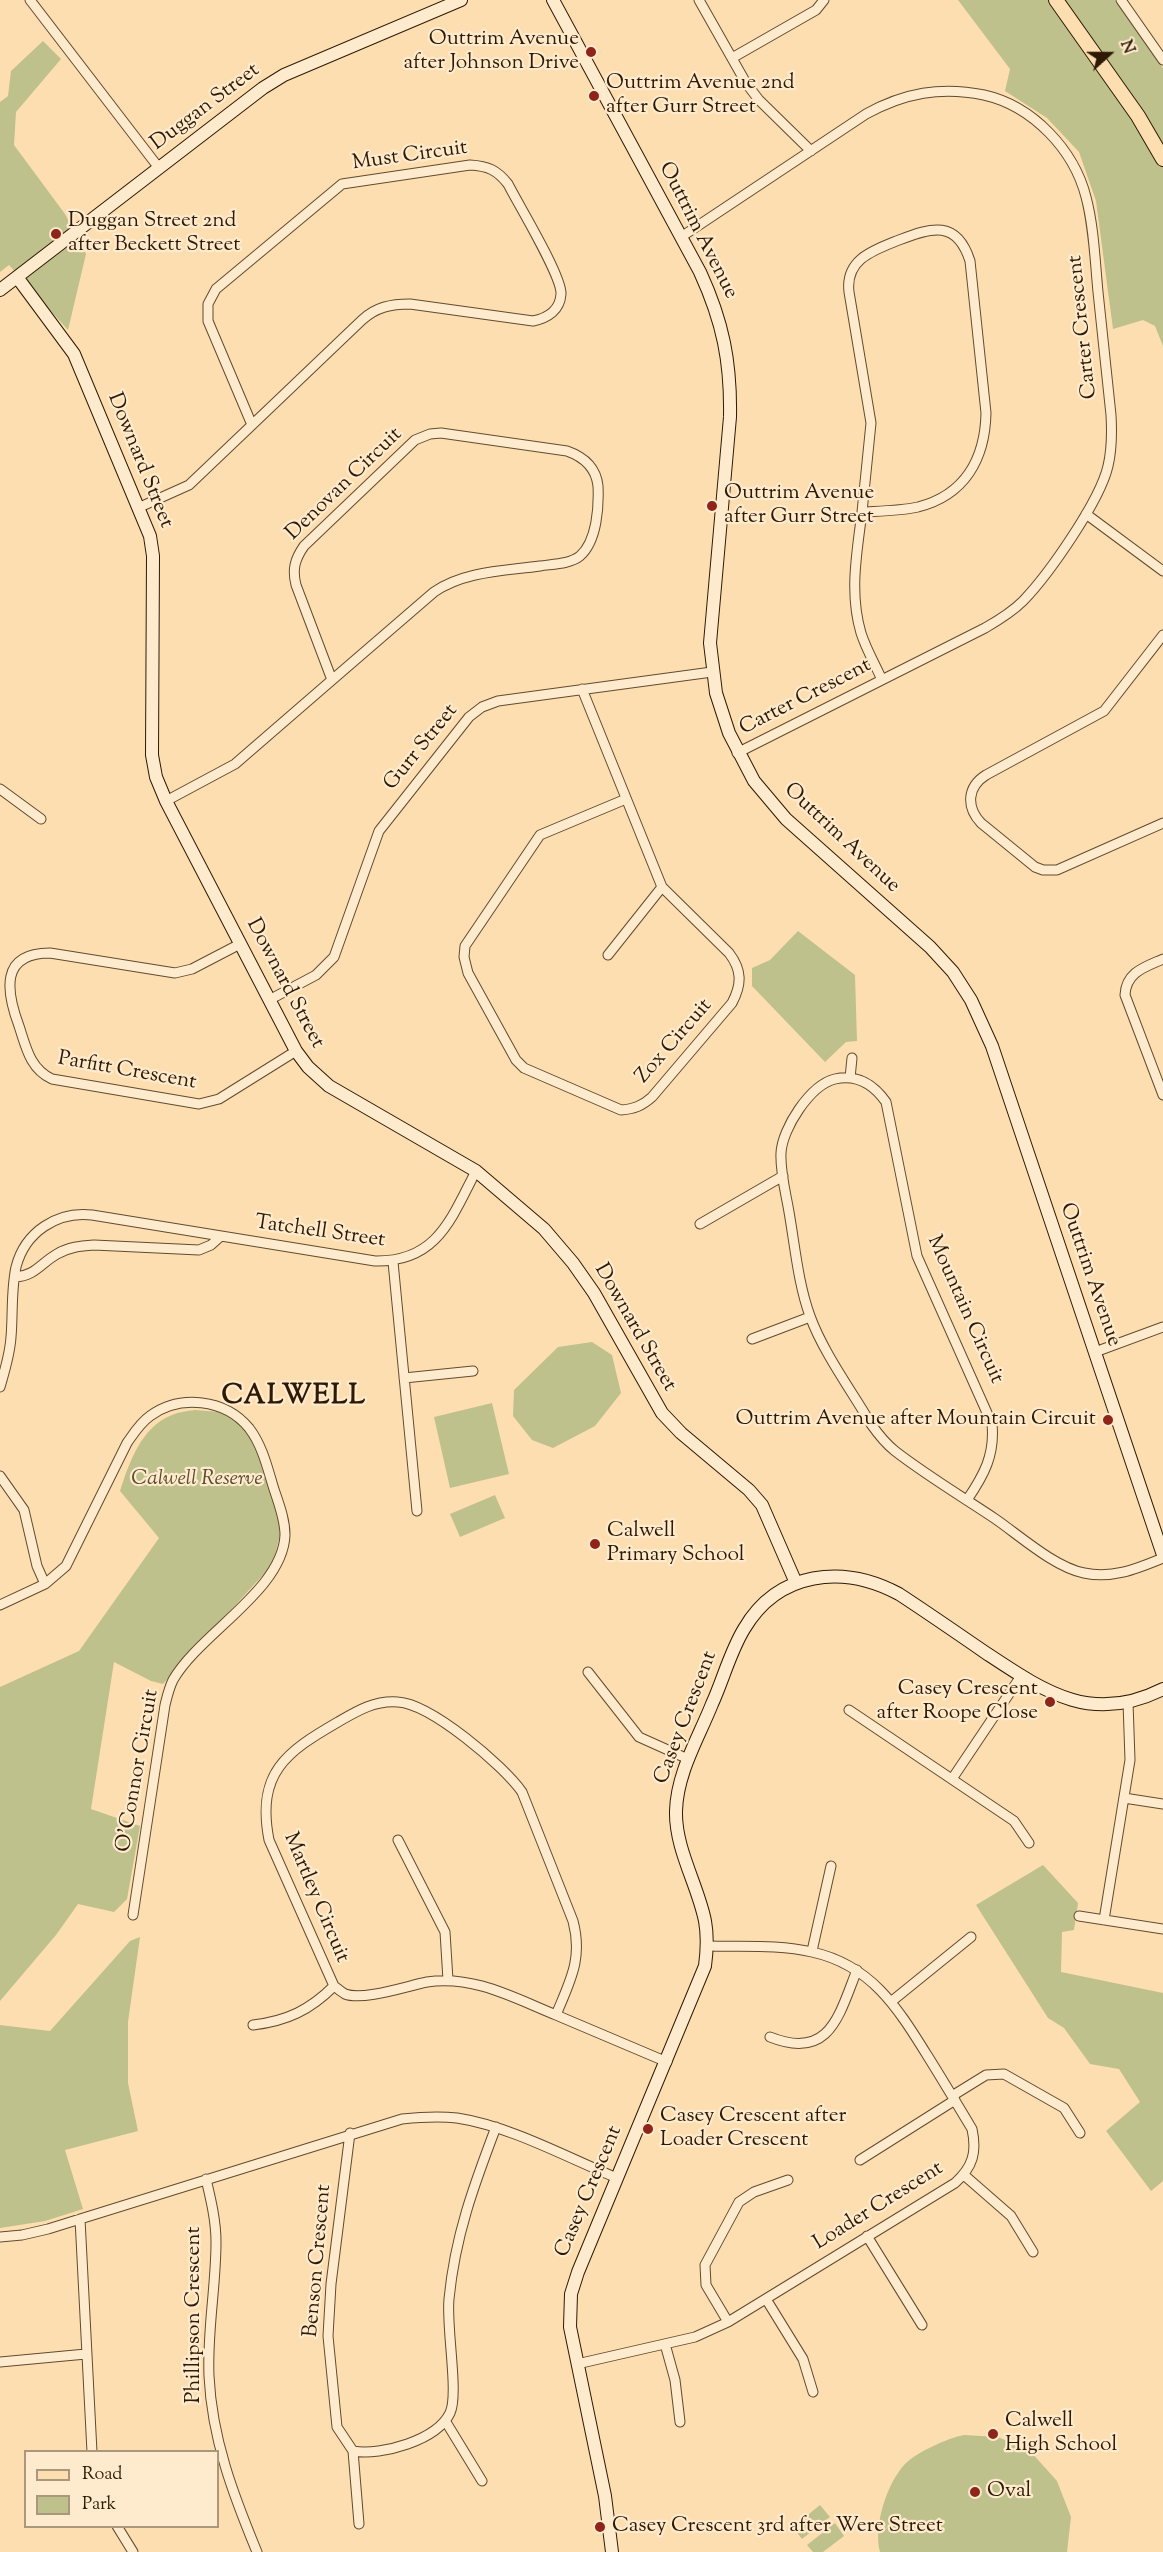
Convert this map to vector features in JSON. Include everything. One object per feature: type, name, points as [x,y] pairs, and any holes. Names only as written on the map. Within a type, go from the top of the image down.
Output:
[{"type":"main road","points":[[1056,0],[1138,116],[1163,159]]},
{"type":"street","points":[[30,0],[159,168]]},
{"type":"street","name":"Duggan Street","points":[[0,290],[284,75],[461,0]]},
{"type":"street","name":"Outtrim Avenue","points":[[553,0],[681,237],[714,302],[724,334],[729,367],[730,417],[710,629],[712,672],[722,713],[738,753],[754,781],[786,819],[930,947],[953,972],[971,1000],[995,1054],[1163,1556]]},
{"type":"street","points":[[699,0],[759,100],[811,151]]},
{"type":"street","points":[[732,58],[816,10],[824,0]]},
{"type":"street","points":[[1120,0],[1163,60]]},
{"type":"street","name":"Carter Crescent","points":[[681,237],[888,102],[913,94],[939,90],[990,97],[1014,106],[1036,121],[1063,148],[1076,170],[1089,207],[1112,441],[1108,466],[1099,491],[1086,514],[1040,581],[1016,608],[986,628],[738,753]]},
{"type":"street","name":"Must Circuit","points":[[140,507],[189,485],[252,425],[362,320],[381,308],[395,304],[410,304],[533,321],[551,314],[560,302],[560,282],[508,184],[500,174],[489,167],[470,165],[342,184],[216,289],[208,304],[208,321],[252,425]]},
{"type":"street","points":[[862,512],[916,507],[944,497],[966,477],[977,461],[984,442],[986,412],[970,261],[959,240],[944,230],[926,230],[870,252],[860,258],[850,274],[849,292],[871,423],[854,585],[855,609],[865,644],[882,680]]},
{"type":"street","name":"Downard Street","points":[[17,277],[74,354],[140,507],[150,537],[153,556],[152,755],[156,777],[166,801],[296,1051],[329,1086],[476,1172],[538,1223],[573,1263],[605,1310],[642,1382],[662,1413],[681,1433],[749,1490],[762,1505],[796,1583]]},
{"type":"street","name":"Denovan Circuit","points":[[166,801],[235,764],[448,582],[472,575],[563,563],[580,556],[588,547],[593,536],[598,490],[595,472],[588,462],[567,451],[441,434],[424,435],[411,443],[304,546],[295,561],[293,573],[296,585],[332,680]]},
{"type":"street","points":[[1086,514],[1163,571]]},
{"type":"street","points":[[1163,635],[1104,711],[986,775],[975,784],[970,797],[974,816],[1035,867],[1043,870],[1057,870],[1163,823]]},
{"type":"street","name":"Gurr Street","points":[[269,1000],[316,975],[333,957],[341,941],[379,831],[469,717],[482,707],[498,701],[712,672]]},
{"type":"street","name":"Zox Circuit","points":[[582,689],[662,886],[736,963],[740,981],[738,992],[732,1003],[652,1097],[633,1109],[610,1107],[524,1068],[512,1055],[468,973],[464,957],[465,946],[540,835],[626,799]]},
{"type":"street","points":[[0,789],[41,819]]},
{"type":"street","points":[[608,955],[662,886]]},
{"type":"street","name":"Parfitt Crescent","points":[[240,944],[192,969],[175,973],[50,952],[37,952],[25,957],[12,970],[7,988],[31,1062],[38,1070],[52,1079],[199,1104],[219,1099],[296,1051]]},
{"type":"street","points":[[1163,959],[1135,972],[1129,980],[1125,994],[1163,1095]]},
{"type":"street","points":[[852,1058],[850,1078],[836,1079],[818,1088],[791,1121],[784,1136],[781,1151],[783,1176],[810,1317],[871,1424],[882,1439],[967,1500],[1055,1560],[1081,1572],[1100,1575],[1120,1574],[1163,1556]]},
{"type":"street","name":"Mountain Circuit","points":[[850,1078],[868,1083],[886,1102],[917,1256],[992,1424],[994,1441],[989,1465],[967,1500]]},
{"type":"street","name":"Tatchell Street","points":[[0,1387],[8,1362],[15,1277],[21,1252],[43,1226],[67,1216],[92,1215],[393,1262],[416,1255],[435,1241],[476,1172]]},
{"type":"street","points":[[700,1224],[783,1176]]},
{"type":"street","points":[[15,1277],[34,1273],[54,1256],[77,1246],[199,1250],[212,1245],[221,1236]]},
{"type":"street","points":[[393,1262],[417,1510]]},
{"type":"street","points":[[752,1339],[810,1317]]},
{"type":"street","points":[[1095,1352],[1163,1328]]},
{"type":"street","points":[[404,1377],[473,1371]]},
{"type":"street","name":"O'Connor Circuit","points":[[0,1605],[45,1584],[61,1572],[72,1559],[127,1443],[137,1428],[150,1416],[175,1404],[202,1402],[228,1411],[249,1428],[262,1452],[283,1517],[285,1535],[282,1553],[270,1576],[184,1666],[170,1688],[165,1706],[133,1915]]},
{"type":"street","points":[[0,1476],[24,1510],[38,1566],[45,1584]]},
{"type":"street","name":"Casey Crescent","points":[[612,2552],[606,2496],[570,2327],[571,2294],[578,2272],[702,1976],[708,1946],[705,1919],[677,1822],[678,1790],[688,1759],[743,1631],[764,1604],[796,1583],[817,1577],[838,1575],[880,1584],[898,1594],[1049,1693],[1071,1700],[1105,1704],[1128,1702],[1163,1689]]},
{"type":"street","points":[[588,1672],[639,1737],[688,1759]]},
{"type":"street","points":[[952,1779],[1021,1676]]},
{"type":"street","name":"Martley Circuit","points":[[556,2015],[575,1968],[577,1936],[522,1792],[508,1774],[439,1718],[416,1705],[399,1702],[381,1702],[365,1707],[300,1744],[280,1765],[268,1792],[265,1821],[269,1840],[334,1986],[344,1993],[357,1996],[448,1980],[484,1986],[667,2062]]},
{"type":"street","points":[[1104,1920],[1131,1745],[1128,1702]]},
{"type":"street","points":[[849,1710],[1014,1821],[1029,1843]]},
{"type":"street","points":[[1124,1798],[1163,1804]]},
{"type":"street","points":[[398,1840],[445,1932],[448,1980]]},
{"type":"street","points":[[812,1952],[831,1866]]},
{"type":"street","points":[[1079,1916],[1163,1929]]},
{"type":"street","points":[[892,2001],[971,1937]]},
{"type":"street","name":"Loader Crescent","points":[[578,2364],[701,2335],[728,2322],[964,2175],[972,2163],[975,2142],[972,2129],[892,2001],[876,1984],[857,1970],[835,1959],[812,1952],[783,1948],[708,1946]]},
{"type":"street","points":[[770,2037],[786,2044],[800,2045],[814,2042],[826,2035],[838,2018],[857,1970]]},
{"type":"street","points":[[253,2025],[276,2022],[298,2014],[317,2002],[334,1986]]},
{"type":"street","points":[[860,2160],[986,2075],[1004,2074],[1064,2108],[1080,2133]]},
{"type":"street","points":[[0,2237],[22,2235],[80,2219],[389,2122],[429,2116],[456,2118],[496,2127],[617,2178]]},
{"type":"street","points":[[359,2524],[353,2451],[373,2453],[384,2451],[431,2434],[446,2422],[452,2410],[454,2397],[448,2322],[452,2264],[466,2207],[496,2127]]},
{"type":"street","name":"Benson Crescent","points":[[350,2133],[331,2284],[328,2336],[337,2427],[353,2451]]},
{"type":"street","points":[[964,2175],[1011,2216],[1033,2252]]},
{"type":"street","name":"Phillipson Crescent","points":[[207,2179],[216,2242],[209,2357],[212,2413],[224,2467],[257,2552]]},
{"type":"street","points":[[728,2322],[706,2285],[705,2265],[740,2202],[754,2192],[788,2180]]},
{"type":"street","points":[[80,2219],[92,2450]]},
{"type":"street","points":[[867,2236],[922,2325]]},
{"type":"street","points":[[766,2299],[803,2359],[813,2392]]},
{"type":"street","points":[[664,2344],[675,2380],[680,2422]]},
{"type":"street","points":[[0,2362],[86,2354]]},
{"type":"street","points":[[446,2422],[483,2481]]},
{"type":"street","points":[[118,2528],[133,2552]]},
{"type":"green space","points":[[958,0],[1115,0],[1163,68],[1163,346],[1155,326],[1143,320],[1113,329],[1096,201],[1079,152],[1047,118],[1005,91],[1010,69]]},
{"type":"green space","points":[[43,41],[61,59],[16,112],[14,145],[65,214],[86,254],[68,330],[9,265],[0,272],[0,102],[8,96],[11,71]]},
{"type":"green space","points":[[798,931],[855,975],[857,1041],[846,1042],[825,1062],[752,986],[752,968],[770,960]]},
{"type":"green space","points":[[592,1342],[612,1355],[621,1393],[595,1426],[553,1448],[532,1440],[513,1416],[514,1390],[558,1347]]},
{"type":"green space","points":[[492,1403],[509,1474],[450,1488],[434,1417]]},
{"type":"green space","name":"Calwell Reserve","points":[[195,1410],[220,1412],[244,1427],[257,1450],[282,1527],[273,1564],[163,1684],[151,1681],[114,1662],[91,1809],[140,1826],[127,1899],[114,1912],[78,1904],[56,1935],[0,2001],[0,1687],[79,1651],[159,1538],[120,1491],[132,1458],[152,1428],[172,1415]]},
{"type":"green space","points":[[495,1495],[505,1518],[460,1537],[450,1514]]},
{"type":"green space","points":[[1043,1865],[1078,1903],[1074,1930],[1062,1932],[1061,1972],[1163,1993],[1163,2181],[1151,2191],[1106,2131],[1140,2102],[1119,2069],[1090,2064],[1064,2028],[1048,2018],[976,1905]]},
{"type":"green space","points":[[140,1937],[128,2022],[128,2083],[138,2131],[65,2150],[83,2209],[45,2221],[0,2228],[0,2025],[50,2031],[130,1941]]},
{"type":"green space","name":"Oval","points":[[964,2435],[998,2437],[1031,2452],[1057,2481],[1071,2517],[1067,2552],[880,2552],[878,2530],[880,2518],[887,2493],[898,2472],[910,2459],[925,2450]]},
{"type":"green space","points":[[820,2505],[830,2517],[802,2539],[793,2527]]},
{"type":"green space","points":[[835,2523],[844,2536],[823,2552],[813,2552],[807,2545]]},
{"type":"place","name":"Outtrim Avenue after Johnson Drive","points":[[591,52]]},
{"type":"place","name":"Outtrim Avenue 2nd after Gurr Street","points":[[594,96]]},
{"type":"place","name":"Duggan Street 2nd after Beckett Street","points":[[56,234]]},
{"type":"place","name":"Outtrim Avenue after Gurr Street","points":[[712,506]]},
{"type":"place","name":"Outtrim Avenue after Mountain Circuit","points":[[1108,1420]]},
{"type":"place","name":"Calwell Primary School","points":[[595,1544]]},
{"type":"place","name":"Casey Crescent after Roope Close","points":[[1050,1702]]},
{"type":"place","name":"Casey Crescent after Loader Crescent","points":[[648,2129]]},
{"type":"place","name":"Calwell High School","points":[[993,2434]]},
{"type":"place","name":"Oval","points":[[975,2492]]},
{"type":"place","name":"Casey Crescent 3rd after Were Street","points":[[600,2527]]},
{"type":"district","name":"CALWELL","points":[[294,1398]]}]
